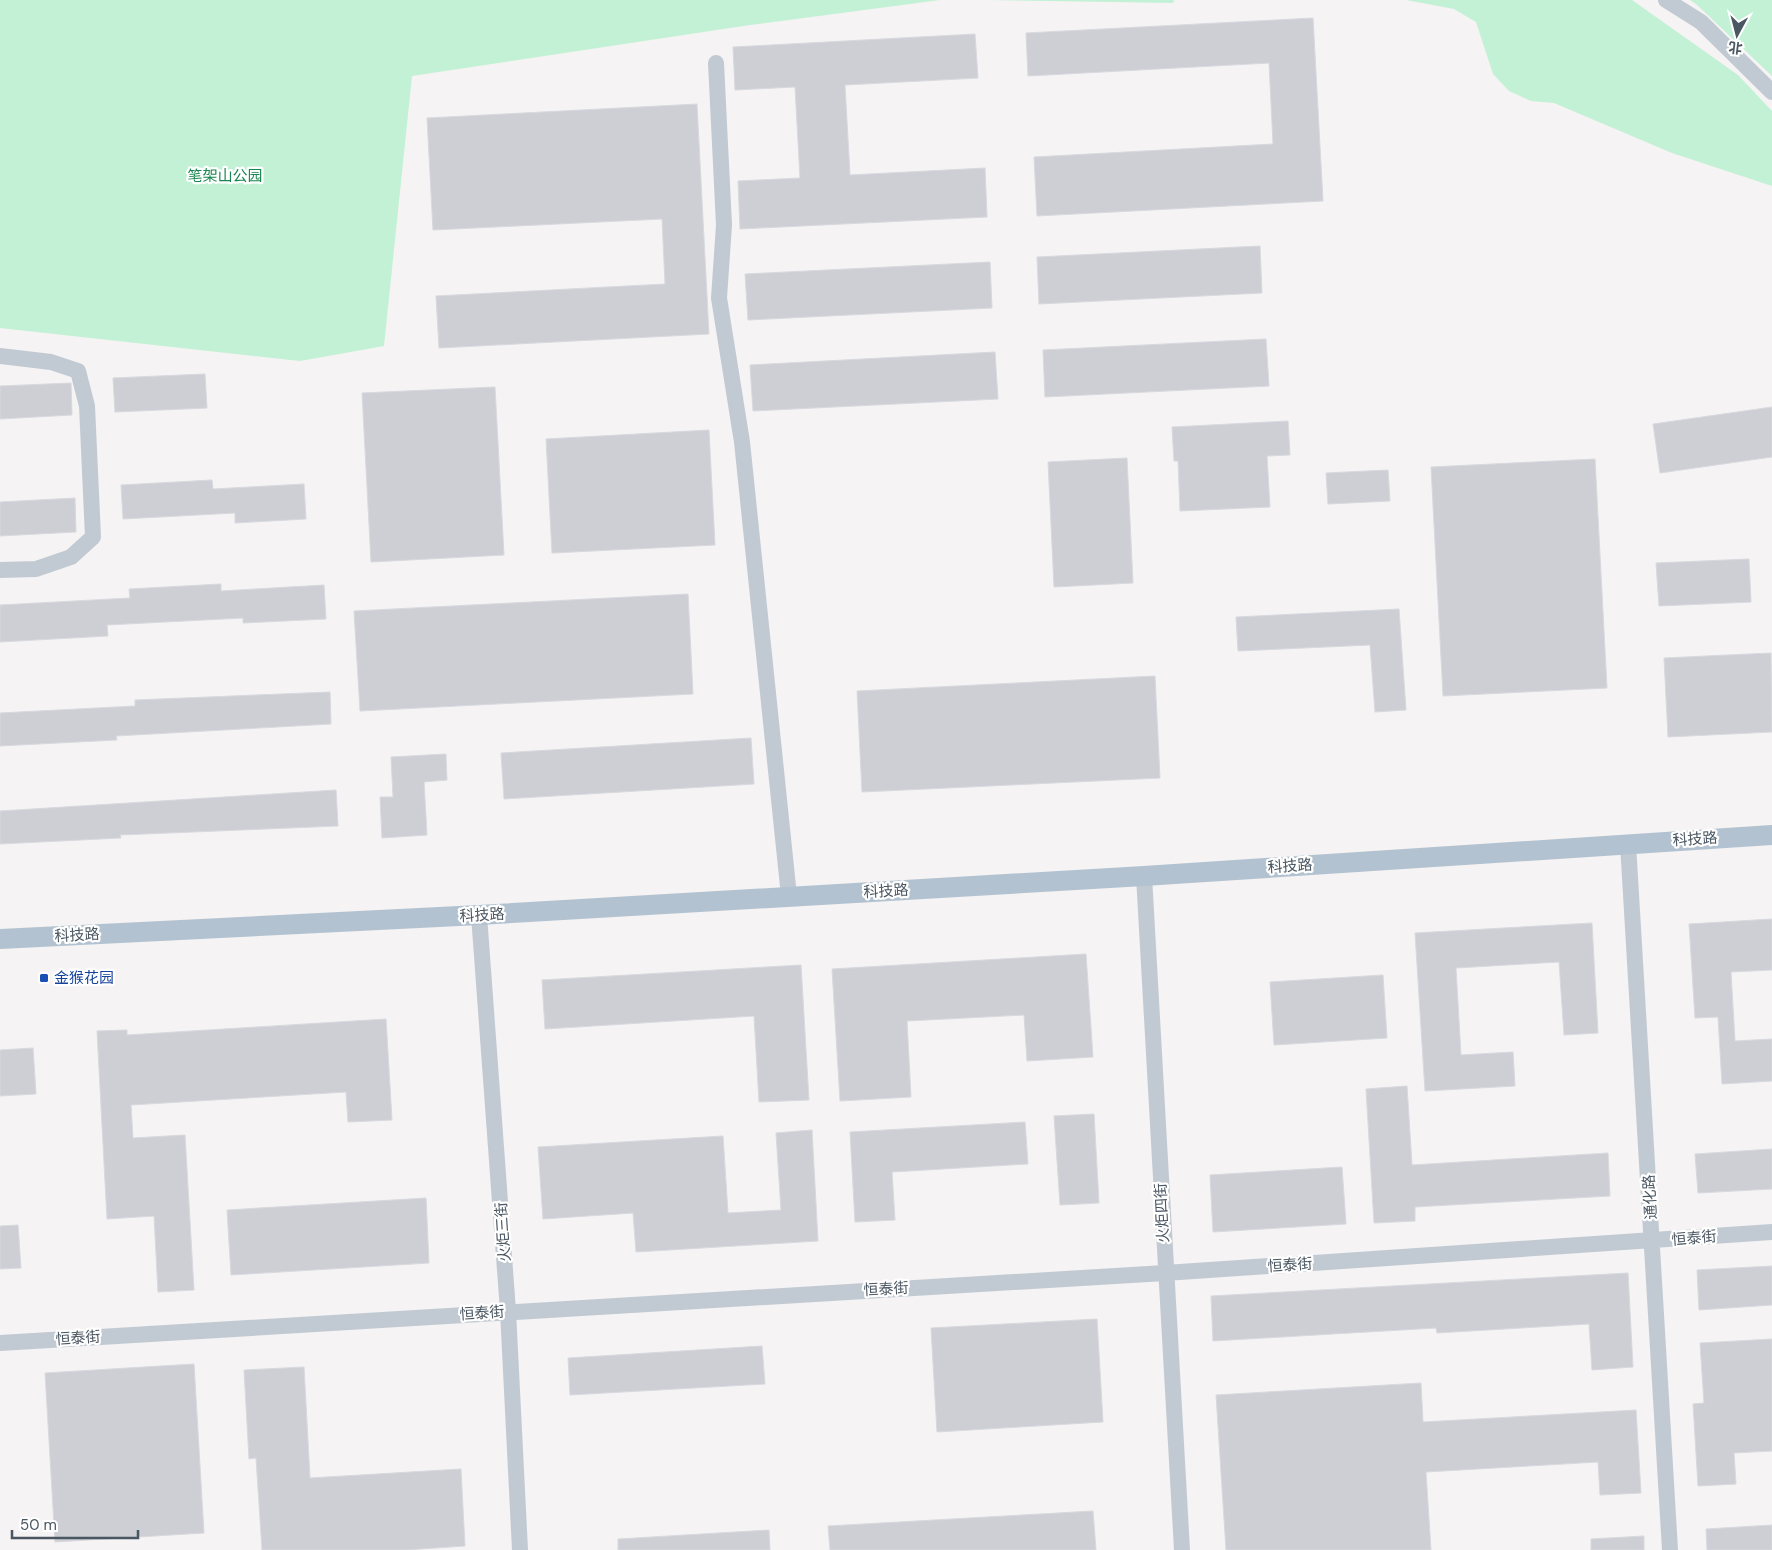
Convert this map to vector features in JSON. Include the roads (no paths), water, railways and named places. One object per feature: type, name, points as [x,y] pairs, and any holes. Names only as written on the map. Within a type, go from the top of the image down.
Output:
[{"type":"main road","name":"科技路","points":[[0,939],[479,915],[1144,876],[1772,834]]},
{"type":"street","points":[[1666,0],[1701,22],[1772,92]]},
{"type":"street","points":[[716,62],[724,225],[719,298],[742,442],[789,896]]},
{"type":"street","points":[[0,356],[51,362],[78,371],[86,406],[93,538],[71,557],[36,568],[0,570]]},
{"type":"street","name":"通化路","points":[[1628,844],[1670,1550]]},
{"type":"street","name":"火炬四街","points":[[1144,876],[1182,1550]]},
{"type":"street","name":"火炬三街","points":[[479,915],[508,1311],[520,1550]]},
{"type":"street","name":"恒泰街","points":[[0,1343],[1165,1273],[1772,1232]]},
{"type":"place","name":"金猴花园","points":[[44,978]]},
{"type":"park label","name":"笔架山公园","points":[[225,176]]}]
